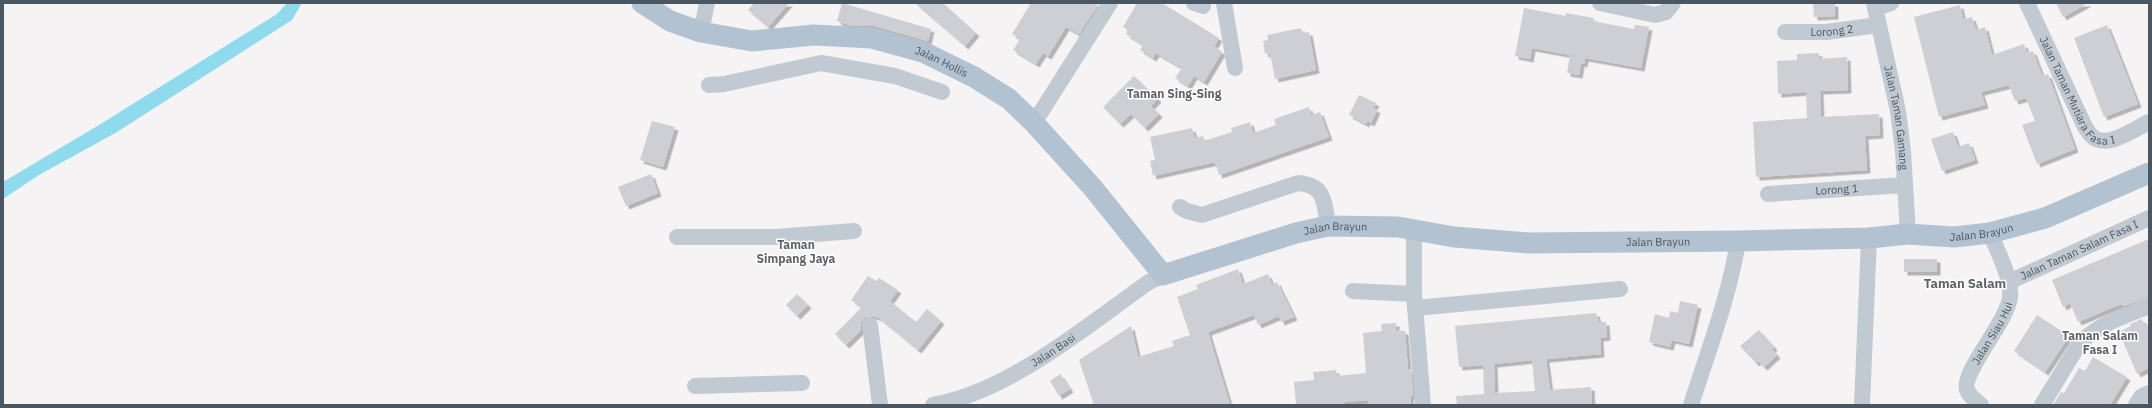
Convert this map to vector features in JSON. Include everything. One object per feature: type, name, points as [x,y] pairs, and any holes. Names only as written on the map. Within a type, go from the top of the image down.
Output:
[{"type":"main road","name":"Jalan Hollis","points":[[642,3],[670,21],[701,32],[752,41],[814,34],[872,38],[923,52],[974,77],[1009,99],[1034,123],[1093,188],[1163,276]]},
{"type":"main road","name":"Jalan Brayun","points":[[1163,276],[1296,233],[1328,226],[1376,226],[1414,229],[1454,237],[1529,243],[1738,242],[1869,238],[1908,234],[1954,237],[1990,233],[2045,218],[2149,173]]},
{"type":"street","points":[[701,32],[707,3]]},
{"type":"street","points":[[1034,123],[1110,3]]},
{"type":"street","points":[[1224,3],[1235,68]]},
{"type":"street","points":[[1600,3],[1655,15],[1666,12],[1673,3]]},
{"type":"street","points":[[1874,6],[1891,3]]},
{"type":"street","name":"Jalan Taman Mutiara Fasa I","points":[[2027,3],[2085,127],[2091,135],[2102,140],[2110,140],[2149,122]]},
{"type":"street","name":"Jalan Taman Gamang","points":[[1874,6],[1898,111],[1903,151],[1908,234]]},
{"type":"street","name":"Lorong 2","points":[[1785,32],[1826,32],[1878,25]]},
{"type":"street","points":[[710,85],[724,84],[821,63],[895,76],[942,92]]},
{"type":"street","points":[[1180,207],[1187,211],[1202,215],[1298,183],[1306,183],[1314,186],[1321,193],[1328,226]]},
{"type":"street","name":"Lorong 1","points":[[1768,194],[1905,185]]},
{"type":"street","name":"Jalan Taman Salam Fasa I","points":[[2009,282],[2149,218]]},
{"type":"street","points":[[1414,229],[1415,301],[1423,405]]},
{"type":"street","points":[[677,237],[775,237],[854,231]]},
{"type":"street","name":"Jalan Siau Hui","points":[[1982,405],[1972,398],[1967,389],[1967,382],[1975,362],[1998,328],[2008,310],[2011,295],[2009,282],[1990,233]]},
{"type":"street","points":[[1862,405],[1869,238]]},
{"type":"street","points":[[1690,405],[1722,310],[1734,265],[1738,242]]},
{"type":"street","name":"Jalan Basi","points":[[933,405],[971,393],[1026,368],[1149,282],[1163,276]]},
{"type":"street","points":[[1353,291],[1415,301],[1620,289]]},
{"type":"street","points":[[2042,405],[2079,344],[2086,336],[2096,328],[2149,306]]},
{"type":"street","points":[[870,325],[880,405]]},
{"type":"street","points":[[695,386],[802,383]]},
{"type":"water","points":[[287,3],[302,3],[292,20],[117,132],[39,175],[3,199],[3,182],[99,125],[277,14]]},
{"type":"building","points":[[754,3],[789,3],[768,27],[748,10]]},
{"type":"building","points":[[842,3],[931,29],[928,41],[875,26],[849,25],[837,21]]},
{"type":"building","points":[[915,3],[943,3],[976,33],[965,46]]},
{"type":"building","points":[[1031,3],[1099,3],[1079,34],[1066,27],[1048,56],[1043,53],[1036,64],[1013,50],[1020,39],[1012,34]]},
{"type":"building","points":[[1137,3],[1162,3],[1219,38],[1214,46],[1222,52],[1204,82],[1194,76],[1188,86],[1175,78],[1182,68],[1156,53],[1153,58],[1140,50],[1143,45],[1126,34],[1128,30],[1123,27]]},
{"type":"building","points":[[1813,3],[1835,3],[1835,16],[1814,17]]},
{"type":"building","points":[[2056,3],[2088,3],[2063,17]]},
{"type":"building","points":[[1960,5],[1963,19],[1972,17],[1976,30],[1985,27],[1992,55],[2024,44],[2027,53],[2033,51],[2042,76],[2048,74],[2075,149],[2037,164],[2022,125],[2035,121],[2026,98],[2015,101],[2009,85],[1981,92],[1985,105],[1939,117],[1914,17]]},
{"type":"building","points":[[1524,8],[1566,16],[1566,13],[1594,18],[1593,21],[1634,29],[1635,25],[1649,27],[1641,68],[1585,58],[1584,64],[1581,63],[1579,75],[1567,73],[1570,55],[1532,48],[1530,59],[1515,56]]},
{"type":"building","points":[[2107,25],[2138,104],[2104,117],[2074,38]]},
{"type":"building","points":[[1301,28],[1302,33],[1309,32],[1316,70],[1275,79],[1270,53],[1265,54],[1263,41],[1268,40],[1267,35]]},
{"type":"building","points":[[1819,53],[1819,59],[1847,57],[1848,90],[1820,91],[1821,117],[1879,114],[1880,135],[1865,136],[1867,170],[1756,177],[1753,122],[1807,118],[1806,92],[1778,94],[1777,61],[1797,60],[1797,54]]},
{"type":"building","points":[[1134,76],[1158,99],[1151,106],[1159,114],[1145,128],[1131,114],[1120,124],[1103,107]]},
{"type":"building","points":[[1359,95],[1376,103],[1373,108],[1377,110],[1371,123],[1367,121],[1366,124],[1349,115]]},
{"type":"building","points":[[1309,107],[1311,115],[1320,112],[1329,137],[1219,175],[1215,162],[1153,176],[1150,161],[1155,160],[1150,137],[1192,128],[1195,138],[1203,136],[1204,141],[1232,132],[1231,128],[1250,122],[1253,133],[1276,125],[1274,119]]},
{"type":"building","points":[[652,121],[675,127],[663,167],[640,160]]},
{"type":"building","points":[[1953,132],[1958,147],[1969,143],[1975,160],[1942,171],[1931,139]]},
{"type":"building","points":[[651,174],[658,193],[626,206],[618,187]]},
{"type":"building","points":[[2149,239],[2149,297],[2123,306],[2121,304],[2078,322],[2070,303],[2063,307],[2052,280]]},
{"type":"building","points":[[1904,259],[1937,259],[1937,272],[1904,272]]},
{"type":"building","points":[[1238,269],[1243,284],[1268,274],[1272,285],[1277,282],[1294,317],[1281,322],[1279,316],[1258,325],[1254,315],[1208,332],[1230,405],[1094,405],[1079,360],[1131,326],[1138,357],[1174,346],[1172,341],[1190,335],[1177,297],[1198,289],[1196,285]]},
{"type":"building","points":[[868,276],[876,281],[879,278],[898,290],[890,301],[916,322],[927,309],[941,321],[918,350],[879,318],[873,316],[864,318],[861,322],[861,330],[846,345],[835,334],[862,307],[851,300]]},
{"type":"building","points":[[797,294],[808,305],[797,316],[786,305]]},
{"type":"building","points":[[1680,301],[1698,305],[1689,344],[1672,340],[1670,347],[1649,342],[1655,314],[1669,318],[1670,311],[1678,313]]},
{"type":"building","points":[[1596,313],[1599,322],[1606,322],[1607,337],[1600,338],[1601,354],[1546,359],[1550,390],[1591,387],[1592,405],[1457,405],[1456,396],[1484,394],[1483,365],[1459,367],[1455,326]],"holes":[[[1532,360],[1535,391],[1495,393],[1494,364]]]},
{"type":"building","points":[[2037,315],[2069,336],[2045,372],[2014,351]]},
{"type":"building","points":[[2142,319],[2145,326],[2149,324],[2149,368],[2137,374],[2119,332],[2131,326],[2130,324]]},
{"type":"building","points":[[1396,323],[1396,330],[1405,331],[1408,369],[1411,369],[1413,396],[1410,396],[1411,405],[1369,405],[1368,400],[1344,402],[1345,405],[1296,405],[1294,382],[1314,380],[1313,372],[1336,370],[1337,376],[1366,373],[1363,333],[1382,331],[1381,324]]},
{"type":"building","points":[[1759,330],[1774,347],[1772,349],[1777,355],[1764,367],[1758,361],[1756,363],[1740,346]]},
{"type":"building","points":[[2093,357],[2127,377],[2110,405],[2053,405],[2061,392],[2064,393],[2079,368],[2085,371]]},
{"type":"building","points":[[1060,374],[1070,389],[1059,396],[1050,381]]},
{"type":"district","name":"Taman Sing-Sing","points":[[1174,94]]},
{"type":"district","name":"Taman Simpang Jaya","points":[[796,252]]},
{"type":"district","name":"Taman Salam","points":[[1965,283]]},
{"type":"district","name":"Taman Salam Fasa I","points":[[2100,343]]}]
